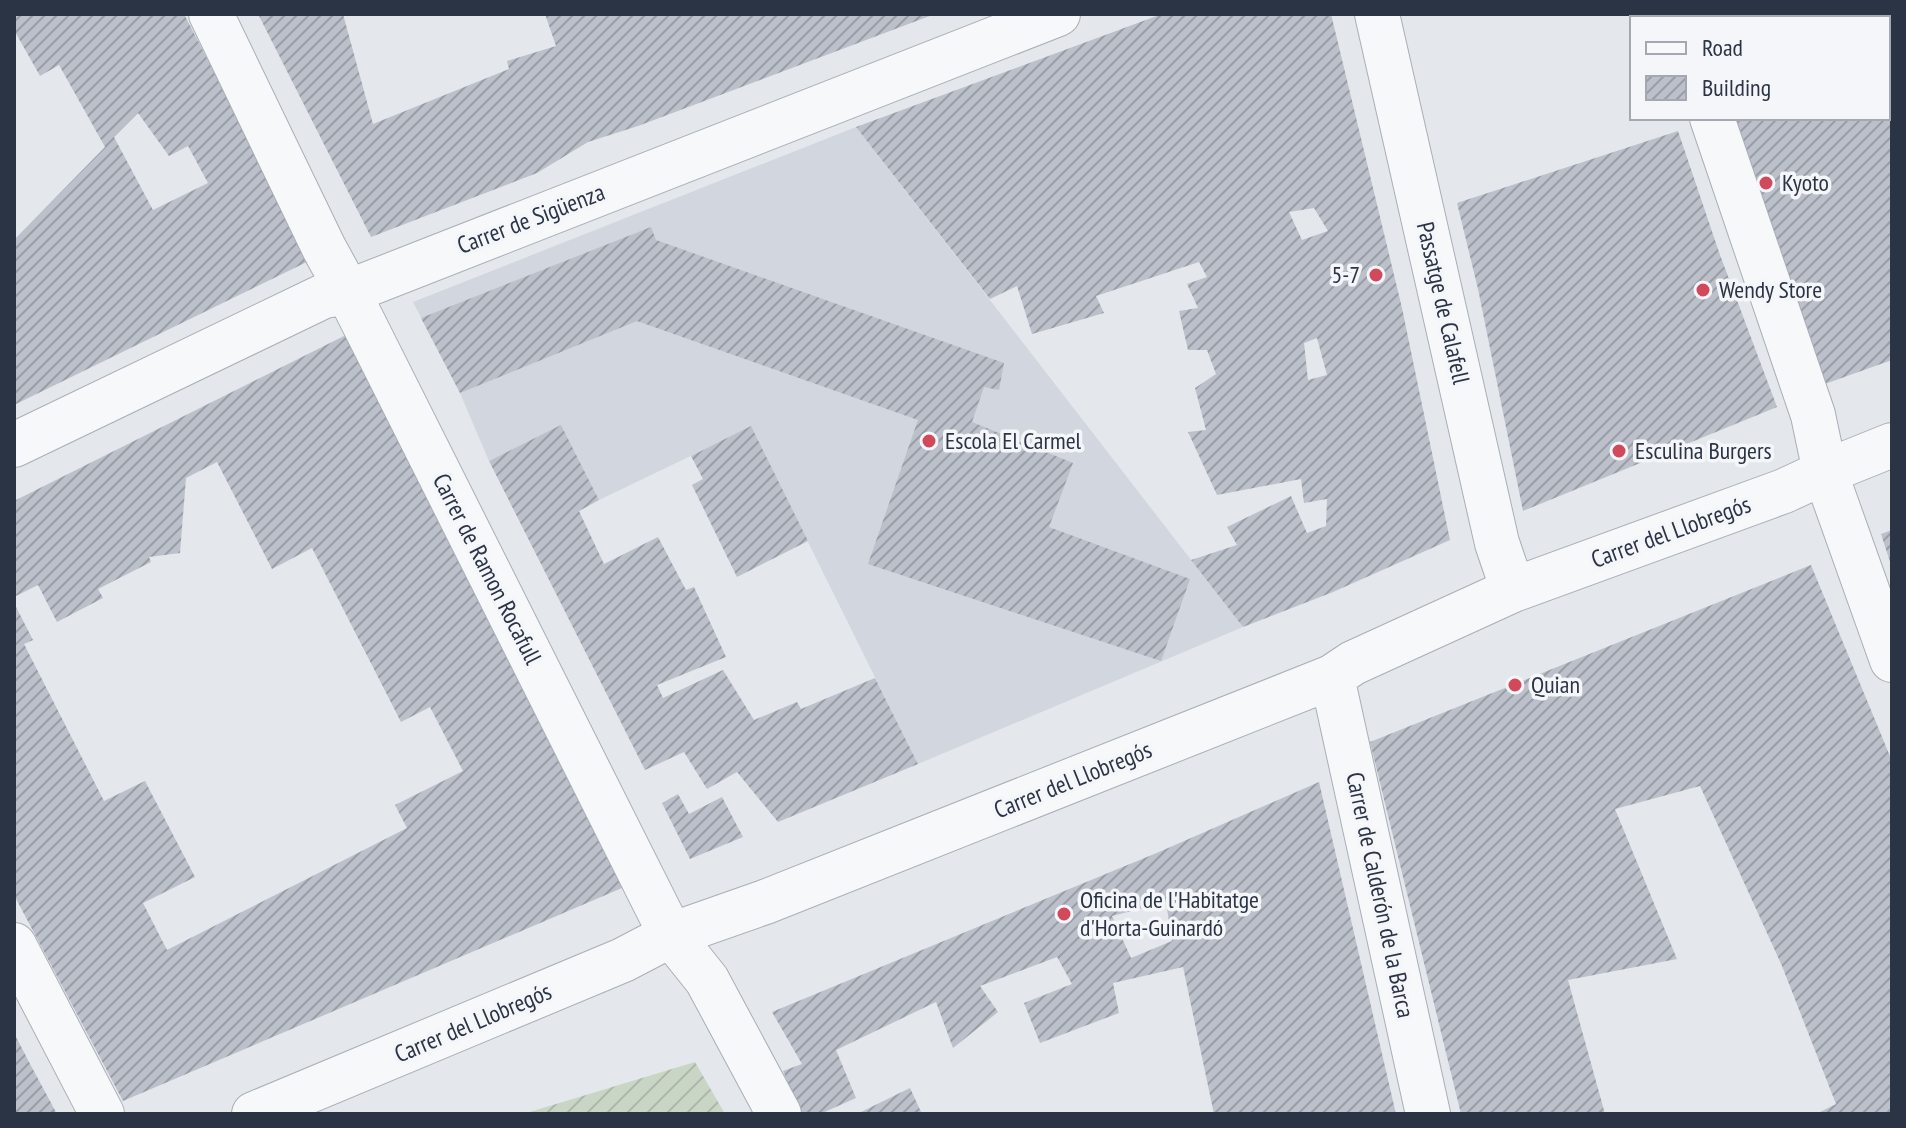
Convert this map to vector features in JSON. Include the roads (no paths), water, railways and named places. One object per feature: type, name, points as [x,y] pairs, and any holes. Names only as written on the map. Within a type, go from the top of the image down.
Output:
[{"type":"street","name":"Carrer de Ramon Rocafull","points":[[211,14],[324,248],[671,935],[707,980],[779,1114]]},
{"type":"street","name":"Carrer de Sigüenza","points":[[14,445],[324,296],[348,292],[1058,14]]},
{"type":"street","name":"Passatge de Calafell","points":[[1377,14],[1497,543],[1513,590]]},
{"type":"street","points":[[1713,120],[1813,415],[1825,472],[1892,660]]},
{"type":"street","name":"Carrer del Llobregós","points":[[254,1114],[623,960],[671,935],[765,902],[1332,677],[1353,663],[1513,590],[1784,491],[1892,445]]},
{"type":"street","name":"Carrer de Calderón de la Barca","points":[[1332,677],[1428,1114]]},
{"type":"street","points":[[14,945],[102,1114]]},
{"type":"place","name":"Kyoto","points":[[1766,183]]},
{"type":"place","name":"5-7","points":[[1376,275]]},
{"type":"place","name":"Wendy Store","points":[[1703,290]]},
{"type":"place","name":"Escola El Carmel","points":[[929,441]]},
{"type":"place","name":"Esculina Burgers","points":[[1619,451]]},
{"type":"place","name":"Quian","points":[[1515,685]]},
{"type":"place","name":"Oficina de l'Habitatge d'Horta-Guinardó","points":[[1064,914]]}]
